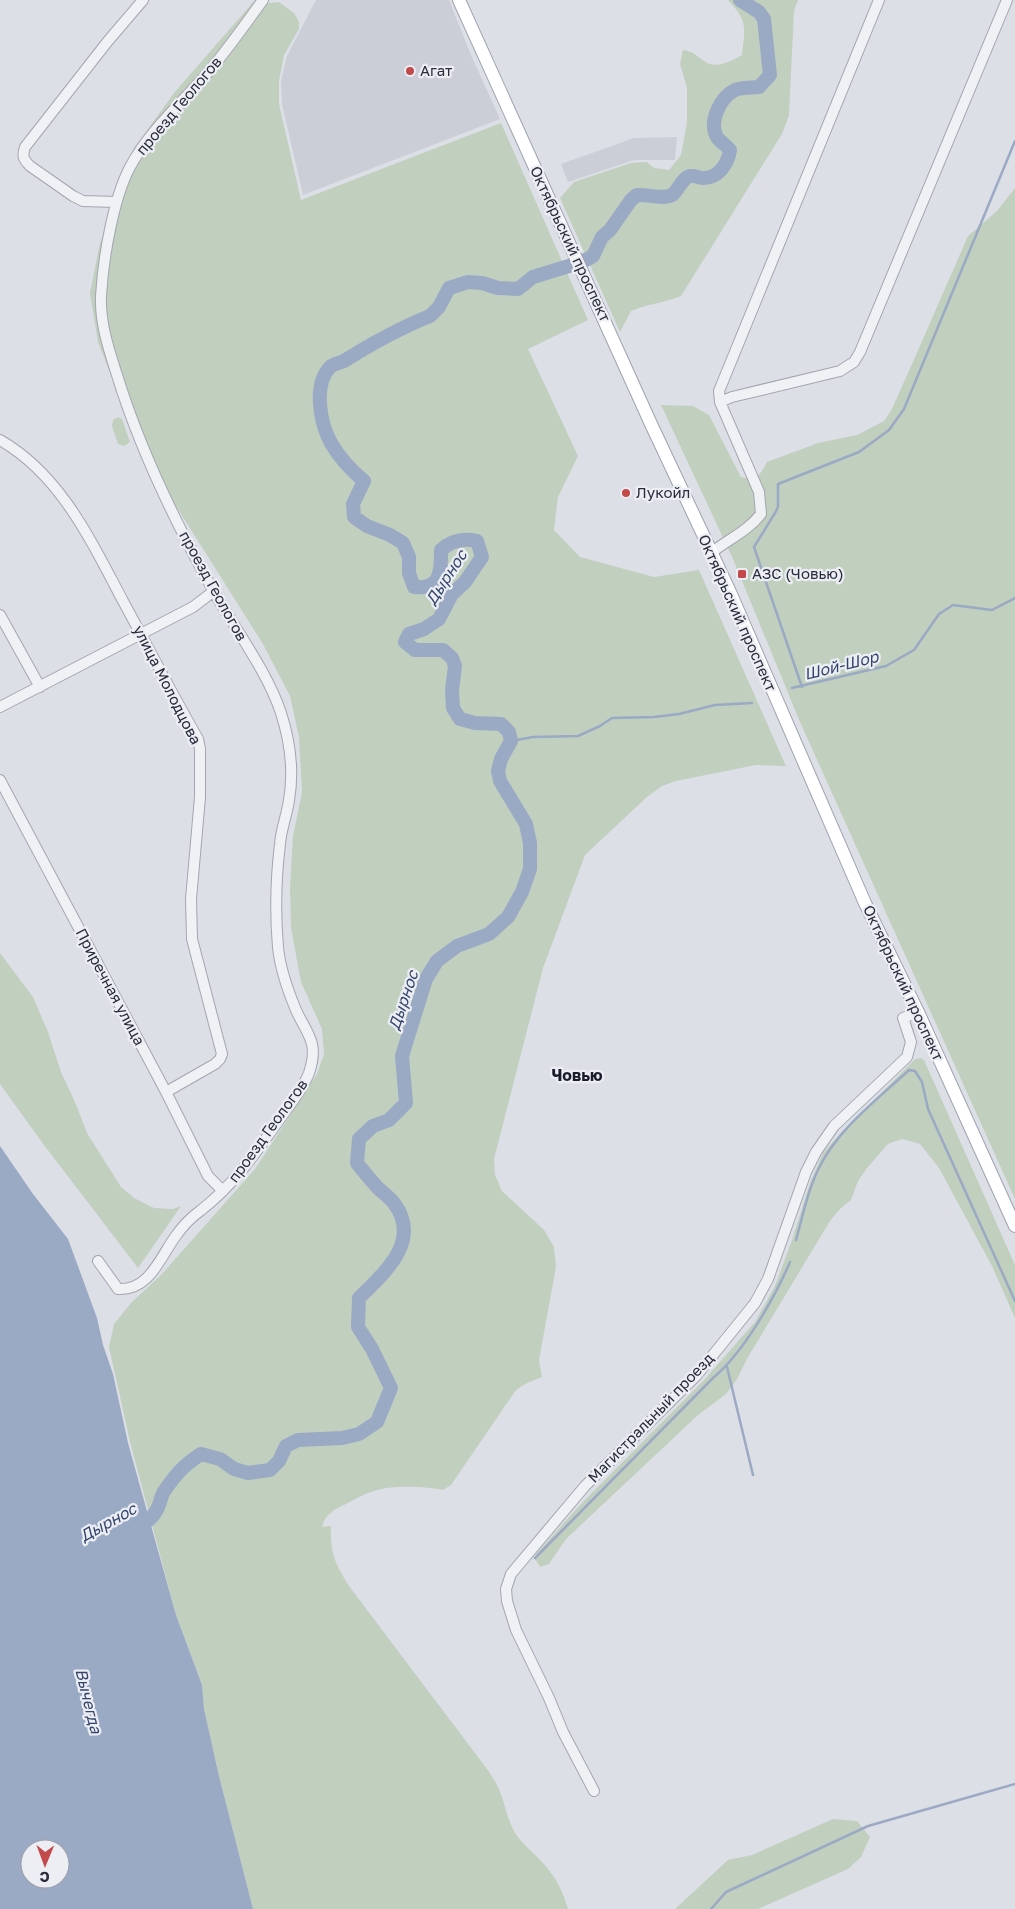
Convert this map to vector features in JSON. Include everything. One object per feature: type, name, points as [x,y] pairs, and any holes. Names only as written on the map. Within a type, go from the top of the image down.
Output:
[{"type":"main road","name":"Октябрьский проспект","points":[[460,0],[564,232],[730,592],[865,903],[918,1012],[1015,1226]]},
{"type":"street","points":[[116,202],[82,201],[30,166],[24,160],[22,154],[31,139],[108,41],[144,0]]},
{"type":"street","name":"проезд Геологов","points":[[98,1261],[118,1289],[124,1290],[135,1286],[155,1270],[174,1238],[188,1221],[224,1191],[249,1162],[308,1077],[312,1053],[312,1045],[296,1011],[278,952],[277,869],[281,834],[290,792],[290,748],[288,738],[275,698],[214,591],[158,483],[123,396],[107,345],[102,320],[101,297],[116,202],[125,176],[140,151],[225,52],[263,0]]},
{"type":"street","points":[[711,554],[753,524],[761,514],[759,492],[720,402],[719,391],[879,0]]},
{"type":"street","points":[[720,402],[732,397],[840,370],[854,362],[860,352],[1008,0]]},
{"type":"street","name":"улица Молодцова","points":[[0,440],[21,453],[43,473],[67,502],[97,551],[198,739],[200,749],[200,797],[191,899],[192,940],[222,1054],[215,1064],[166,1092]]},
{"type":"street","points":[[0,707],[194,607],[214,591]]},
{"type":"street","points":[[0,615],[40,687]]},
{"type":"street","name":"Приречная улица","points":[[0,780],[166,1092],[208,1176],[224,1191]]},
{"type":"street","name":"Магистральный проезд","points":[[594,1791],[563,1732],[549,1698],[516,1630],[507,1601],[506,1589],[511,1574],[585,1486],[696,1376],[755,1304],[768,1279],[806,1172],[816,1152],[834,1126],[907,1057],[911,1042],[903,1018],[918,1012]]},
{"type":"shaded area","points":[[316,0],[449,0],[500,119],[303,195],[282,104],[281,81],[287,56]]},
{"type":"shaded area","points":[[677,137],[675,160],[634,160],[568,182],[561,164],[634,138]]},
{"type":"green space","points":[[255,0],[269,3],[279,2],[294,13],[299,22],[299,29],[284,55],[279,81],[279,104],[301,200],[501,123],[588,320],[528,349],[578,456],[558,497],[554,530],[580,557],[654,577],[699,570],[786,766],[756,765],[676,781],[662,786],[647,797],[585,855],[543,968],[494,1159],[495,1175],[502,1191],[544,1230],[554,1247],[556,1267],[539,1360],[542,1377],[516,1390],[451,1485],[443,1490],[408,1487],[374,1491],[334,1510],[325,1519],[322,1527],[331,1526],[331,1544],[334,1558],[349,1586],[487,1769],[499,1789],[515,1833],[555,1878],[568,1909],[253,1909],[219,1776],[204,1709],[202,1685],[176,1615],[130,1442],[109,1347],[114,1324],[131,1303],[162,1274],[255,1169],[317,1074],[324,1054],[322,1029],[301,982],[291,928],[290,887],[293,836],[302,792],[299,737],[290,696],[263,644],[140,449],[98,342],[90,293],[100,243],[108,223],[117,184],[134,148],[174,93]]},
{"type":"green space","points":[[728,0],[798,0],[794,11],[789,115],[782,134],[681,296],[631,311],[620,332],[560,198],[574,182],[631,163],[647,162],[654,168],[669,170],[681,155],[687,123],[687,88],[680,64],[683,50],[693,53],[713,65],[723,64],[742,55],[744,25],[739,14]]},
{"type":"green space","points":[[1015,188],[1015,1199],[800,722],[733,559],[661,405],[693,406],[709,415],[741,477],[747,478],[758,476],[767,462],[818,443],[857,435],[884,421],[891,411],[968,236],[997,211]]},
{"type":"green space","points":[[118,417],[122,419],[130,442],[124,446],[118,444],[112,426],[113,420]]},
{"type":"green space","points":[[0,953],[33,997],[48,1032],[61,1072],[87,1133],[121,1187],[134,1198],[154,1208],[173,1209],[181,1206],[138,1268],[0,1084]]},
{"type":"green space","points":[[921,1058],[924,1060],[1015,1265],[1015,1318],[992,1266],[939,1168],[920,1144],[902,1139],[888,1144],[858,1181],[851,1200],[830,1221],[748,1357],[737,1379],[726,1394],[698,1415],[566,1539],[549,1564],[540,1567],[535,1559],[537,1553],[580,1505],[704,1380],[755,1322],[775,1286],[810,1183],[823,1153],[915,1059]]},
{"type":"green space","points":[[833,1819],[857,1821],[870,1837],[861,1857],[848,1869],[758,1909],[675,1909],[728,1860],[752,1855]]},
{"type":"water","name":"Вычегда","points":[[0,1146],[33,1194],[68,1239],[97,1318],[103,1345],[113,1374],[128,1443],[176,1615],[202,1685],[204,1709],[219,1776],[253,1909],[0,1909]]},
{"type":"waterway","name":"Дырнос","points":[[134,1528],[149,1520],[173,1479],[185,1466],[201,1454],[220,1459],[234,1469],[248,1473],[270,1470],[279,1461],[286,1446],[298,1440],[342,1438],[359,1434],[377,1422],[391,1388],[372,1349],[358,1327],[359,1298],[389,1267],[397,1255],[402,1243],[404,1230],[402,1217],[394,1203],[377,1187],[357,1163],[359,1139],[373,1126],[389,1120],[406,1103],[402,1056],[426,979],[437,961],[457,946],[489,934],[508,917],[522,892],[530,869],[530,843],[526,824],[500,781],[498,771],[501,759],[511,741],[509,732],[501,724],[475,723],[460,719],[453,708],[452,690],[455,666],[452,658],[443,650],[415,650],[405,642],[409,634],[424,629],[439,619],[452,594],[465,582],[482,557],[477,541],[467,540],[449,544],[441,550],[441,565],[438,578],[430,585],[414,587],[409,573],[409,557],[403,543],[390,535],[367,526],[354,517],[353,504],[364,481],[342,459],[327,435],[321,415],[321,384],[333,365],[430,316],[439,307],[449,288],[468,282],[482,283],[498,288],[518,289],[533,277],[582,262],[593,256],[602,237],[610,230],[631,200],[637,195],[659,197],[672,195],[688,177],[708,178],[721,170],[730,150],[718,139],[715,131],[714,124],[717,110],[730,93],[744,88],[759,87],[770,75],[764,19],[759,12],[740,0]]},
{"type":"waterway","points":[[802,687],[754,547],[778,507],[778,484],[859,452],[889,430],[904,409],[1015,141]]},
{"type":"waterway","name":"Шой-Шор","points":[[792,688],[886,666],[914,650],[939,614],[953,605],[992,610],[1015,598]]},
{"type":"waterway","name":"Шой-Шор","points":[[511,741],[533,737],[578,736],[612,718],[654,717],[679,714],[715,705],[752,703]]},
{"type":"waterway","points":[[796,1240],[812,1184],[828,1152],[848,1127],[872,1103],[909,1070],[915,1071],[922,1082],[928,1109],[1015,1301]]},
{"type":"waterway","points":[[535,1558],[725,1367],[747,1340],[767,1308],[790,1262]]},
{"type":"waterway","points":[[727,1367],[753,1475]]},
{"type":"waterway","points":[[711,1909],[726,1892],[868,1826],[1015,1784]]},
{"type":"place","name":"Агат","points":[[410,71]]},
{"type":"place","name":"Лукойл","points":[[626,493]]},
{"type":"place","name":"АЗС (Човью)","points":[[742,574]]},
{"type":"district","name":"Човью","points":[[577,1075]]}]
